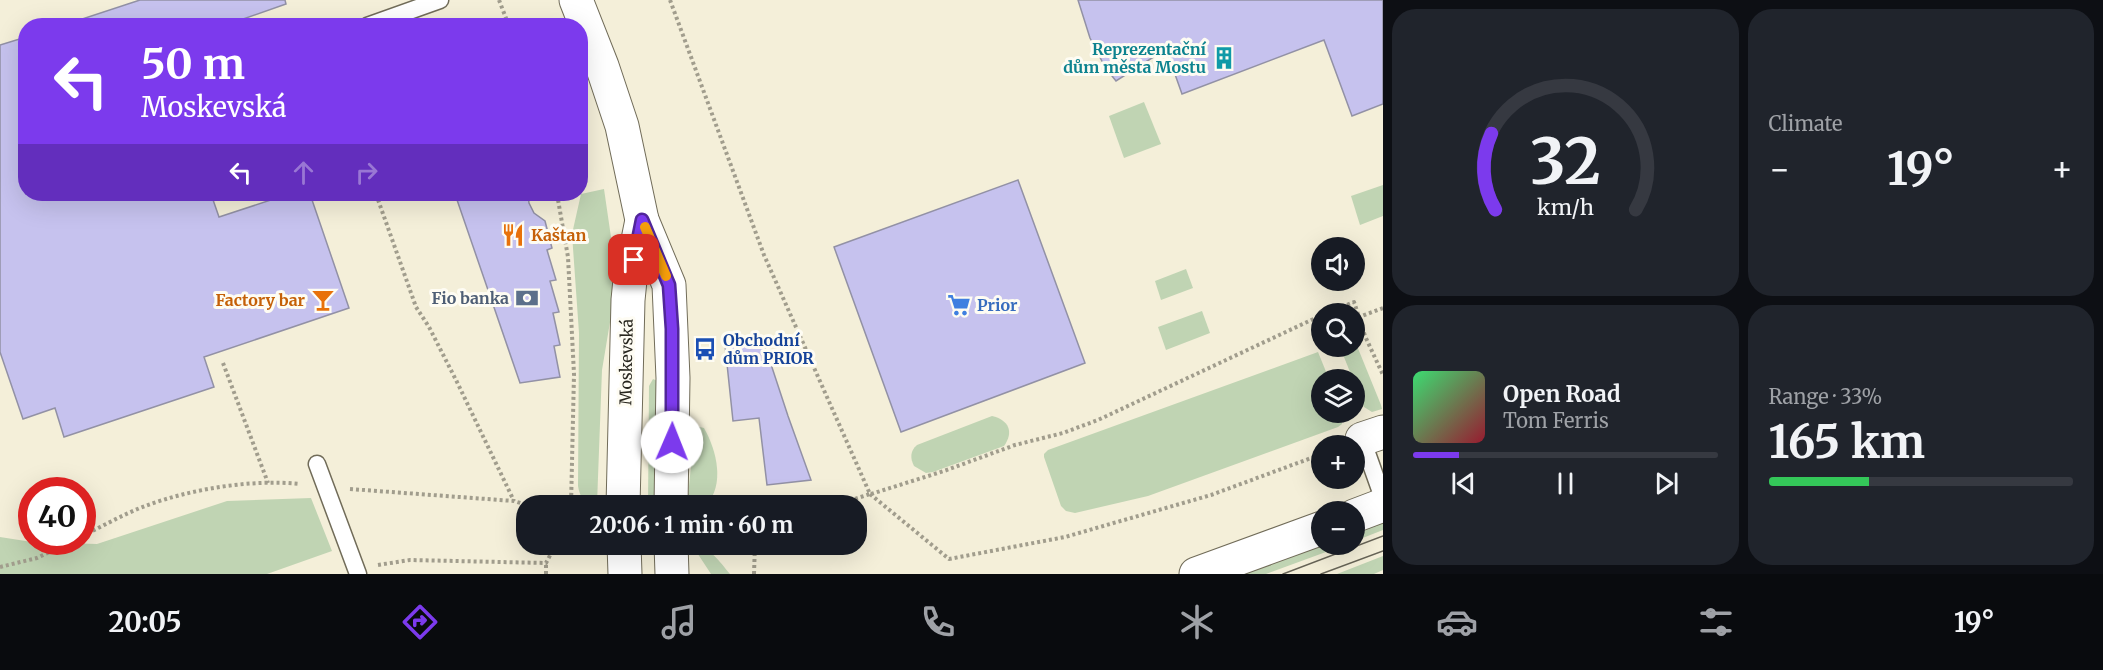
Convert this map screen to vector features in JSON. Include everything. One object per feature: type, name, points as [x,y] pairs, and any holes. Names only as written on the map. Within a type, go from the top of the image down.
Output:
[{"type":"street","name":"Moskevská","points":[[576,0],[583,18]]},
{"type":"street","name":"Moskevská","points":[[588,30],[622,126],[642,220],[669,285],[673,378],[671,495]]},
{"type":"street","name":"Moskevská","points":[[624,495],[628,300],[642,220]]},
{"type":"street","points":[[1365,512],[1383,506]]},
{"type":"street","points":[[1196,574],[1311,532]]},
{"type":"lane","points":[[389,18],[440,0]]},
{"type":"lane","points":[[1373,435],[1383,498]]},
{"type":"lane","points":[[316,464],[356,572]]},
{"type":"path","points":[[499,0],[506,18]]},
{"type":"path","points":[[670,0],[764,255],[870,494],[949,559],[1065,537],[1211,495],[1311,458]]},
{"type":"path","points":[[378,201],[416,307],[429,327],[457,382],[514,501]]},
{"type":"path","points":[[558,201],[568,257],[574,374],[571,495]]},
{"type":"path","points":[[1365,315],[1383,308]]},
{"type":"path","points":[[867,495],[1098,420],[1311,320]]},
{"type":"path","points":[[1365,332],[1383,375]]},
{"type":"path","points":[[224,363],[268,483]]},
{"type":"path","points":[[0,567],[43,555]]},
{"type":"path","points":[[546,574],[546,563],[550,555]]},
{"type":"path","points":[[754,574],[755,555]]},
{"type":"path","points":[[356,572],[410,560],[546,563]]},
{"type":"green space","points":[[1144,102],[1161,144],[1124,158],[1109,116]]},
{"type":"green space","points":[[1383,185],[1383,216],[1360,225],[1351,196]]},
{"type":"green space","points":[[604,189],[615,282],[602,370],[597,495],[581,495],[578,486],[579,333],[572,234],[579,201],[588,201],[588,192]]},
{"type":"green space","points":[[1186,269],[1193,288],[1161,300],[1155,281]]},
{"type":"green space","points":[[1202,311],[1210,333],[1166,350],[1158,327]]},
{"type":"green space","points":[[1311,355],[1311,357],[1320,357],[1325,369],[1311,369],[1311,423],[1342,424],[1148,496],[1075,513],[1066,511],[1061,506],[1044,457],[1048,450]]},
{"type":"green space","points":[[1344,357],[1362,357],[1382,409],[1372,412],[1365,408],[1365,369],[1349,369]]},
{"type":"green space","points":[[653,379],[660,382],[657,495],[648,495],[649,386]]},
{"type":"green space","points":[[992,416],[1002,420],[1008,427],[1009,436],[1004,446],[933,472],[926,473],[914,466],[911,455],[917,445]]},
{"type":"green space","points":[[695,426],[704,428],[709,437],[717,468],[716,488],[713,495],[688,495]]},
{"type":"green space","points":[[311,498],[332,551],[267,574],[0,574],[0,537],[18,540],[18,555],[96,555],[96,544],[227,501]]},
{"type":"green space","points":[[1383,517],[1383,530],[1365,537],[1365,524]]},
{"type":"green space","points":[[1311,548],[1311,555],[1318,555],[1266,574],[1231,574]]},
{"type":"green space","points":[[699,555],[713,555],[730,574],[711,574]]},
{"type":"green space","points":[[1383,556],[1383,570],[1374,574],[1337,574]]},
{"type":"building","points":[[140,0],[285,0],[286,4],[246,18],[85,18]]},
{"type":"building","name":"Reprezentační dům města Mostu","points":[[1078,0],[1383,0],[1383,104],[1352,116],[1324,40],[1182,94],[1166,49],[1116,81],[1105,67],[1090,38]]},
{"type":"building","points":[[18,39],[18,201],[213,201],[219,217],[268,201],[312,201],[349,308],[204,357],[214,387],[64,437],[55,408],[23,419],[0,352],[0,45]]},
{"type":"building","name":"Prior","points":[[1018,180],[1085,363],[901,432],[834,247]]},
{"type":"building","points":[[457,201],[529,201],[534,213],[545,221],[552,248],[547,250],[556,280],[550,281],[559,312],[553,313],[560,345],[554,346],[560,377],[520,383]]},
{"type":"building","points":[[763,340],[811,480],[767,485],[759,418],[733,421],[725,345]]},
{"type":"tram line","points":[[1283,574],[1383,536]]},
{"type":"tram line","points":[[1321,574],[1383,551]]},
{"type":"slow traffic","points":[[645,227],[666,276]]},
{"type":"place","name":"Reprezentační dům města Mostu","points":[[1224,58]]},
{"type":"place","name":"Kaštan","points":[[513,235]]},
{"type":"place","name":"Fio banka","points":[[527,298]]},
{"type":"place","name":"Factory bar","points":[[323,300]]},
{"type":"place","name":"Prior","points":[[959,305]]},
{"type":"place","name":"Obchodní dům PRIOR","points":[[705,349]]},
{"type":"route","points":[[634,260],[642,220],[669,285],[673,378],[672,442]]}]
